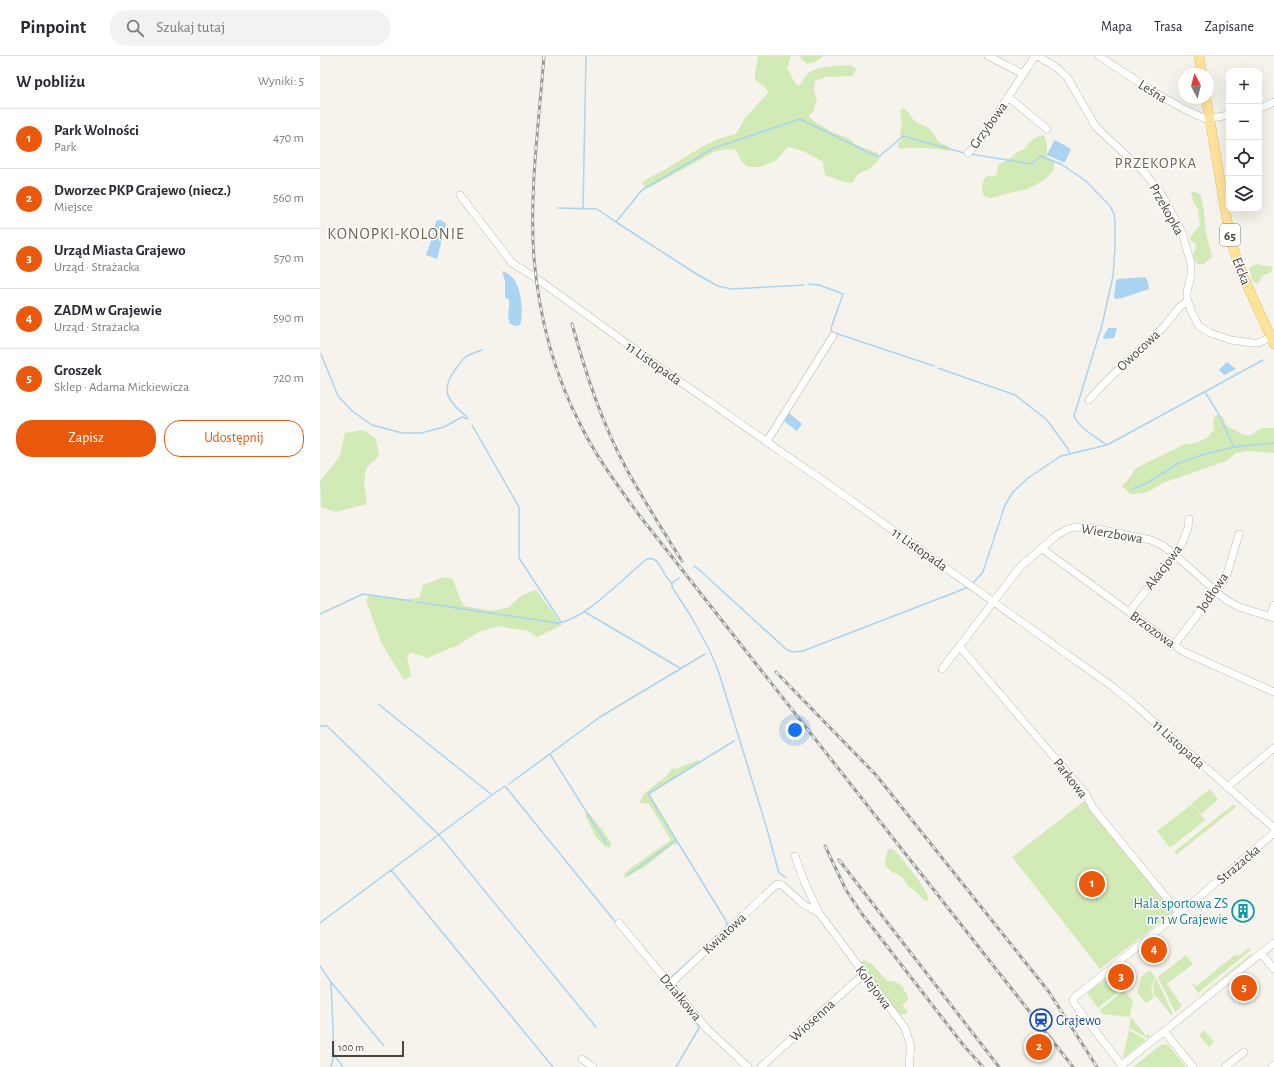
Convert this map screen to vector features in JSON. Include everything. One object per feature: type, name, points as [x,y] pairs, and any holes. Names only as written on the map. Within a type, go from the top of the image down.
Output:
[{"type":"main road","points":[[1199,56],[1201,68]]},
{"type":"main road","name":"65","points":[[1207,104],[1210,119]]},
{"type":"main road","name":"Ełcka","points":[[1210,119],[1225,213],[1233,245],[1247,285],[1272,341]]},
{"type":"street","points":[[988,56],[1023,74]]},
{"type":"street","name":"Grzybowa","points":[[968,153],[979,142],[1023,74],[1037,56]]},
{"type":"street","name":"Przekopka","points":[[1037,56],[1057,68],[1068,77],[1096,127],[1143,171],[1160,192],[1182,232],[1191,264],[1191,276],[1187,291],[1187,302]]},
{"type":"street","name":"Leśna","points":[[1098,56],[1163,98],[1206,119],[1210,119]]},
{"type":"street","name":"Grzybowa","points":[[1008,97],[1047,129]]},
{"type":"street","points":[[1262,108],[1274,102]]},
{"type":"street","points":[[1210,119],[1226,116]]},
{"type":"street","name":"11 Listopada","points":[[460,195],[512,263],[536,278],[550,290],[767,441],[1113,687],[1274,828]]},
{"type":"street","points":[[1187,302],[1194,319],[1199,326],[1218,337],[1252,343],[1272,341]]},
{"type":"street","name":"Owocowa","points":[[1089,400],[1103,383],[1158,334],[1181,304],[1187,302]]},
{"type":"street","points":[[767,441],[833,336]]},
{"type":"street","name":"Akacjowa","points":[[1130,612],[1175,555],[1184,539],[1189,519]]},
{"type":"street","name":"Wierzbowa","points":[[942,669],[1015,572],[1041,548],[1063,531],[1081,526],[1151,540],[1162,545],[1215,591],[1235,605],[1272,618]]},
{"type":"street","name":"Jodłowa","points":[[1174,645],[1227,574],[1239,534]]},
{"type":"street","name":"Brzozowa","points":[[1041,548],[1191,656],[1274,692]]},
{"type":"street","points":[[1272,618],[1274,605]]},
{"type":"street","name":"Parkowa","points":[[959,646],[1085,793],[1092,808],[1180,913]]},
{"type":"street","points":[[1228,787],[1274,748]]},
{"type":"street","name":"Strażacka","points":[[1122,1066],[1074,1001],[1074,998],[1180,913],[1274,833]]},
{"type":"street","name":"Kolejowa","points":[[795,856],[804,881],[819,913],[905,1028],[911,1047],[910,1067]]},
{"type":"street","name":"Kwiatowa","points":[[670,984],[777,884],[780,884]]},
{"type":"street","name":"Kolejowa","points":[[780,884],[803,904],[819,913]]},
{"type":"street","name":"Działkowa","points":[[619,923],[707,1029],[748,1067]]},
{"type":"street","points":[[1122,1066],[1274,943]]},
{"type":"street","points":[[1261,953],[1274,969]]},
{"type":"street","name":"Wiosenna","points":[[761,1067],[864,974]]},
{"type":"street","points":[[1164,1031],[1193,1067]]},
{"type":"street","points":[[1225,1067],[1244,1052]]},
{"type":"street","points":[[582,1059],[593,1067]]},
{"type":"green space","points":[[758,56],[791,56],[787,68],[795,83],[799,86],[808,73],[814,70],[851,65],[856,69],[853,76],[826,77],[815,81],[814,91],[817,100],[813,111],[809,116],[815,122],[832,132],[848,138],[856,145],[878,153],[879,160],[869,169],[858,174],[852,183],[844,182],[825,175],[823,162],[797,149],[788,147],[775,161],[759,167],[748,167],[742,162],[736,150],[727,149],[716,151],[650,187],[645,188],[642,183],[649,178],[706,145],[716,140],[736,134],[745,118],[768,93],[767,89],[755,80]]},
{"type":"green space","points":[[800,56],[824,56],[815,62],[807,64],[801,59]]},
{"type":"green space","points":[[903,108],[907,110],[915,121],[929,129],[938,142],[948,146],[950,149],[948,151],[924,148],[899,149],[898,144],[902,139],[900,135],[902,124],[900,111]]},
{"type":"green space","points":[[1043,135],[1047,142],[1047,157],[1055,161],[1053,171],[1044,180],[1028,189],[996,197],[989,198],[983,195],[983,181],[989,175],[993,177],[997,174],[998,165],[1026,148],[1029,142]]},
{"type":"green space","points":[[1193,191],[1200,194],[1202,199],[1212,257],[1204,264],[1198,264],[1194,260],[1196,246],[1195,243],[1191,241],[1190,237],[1200,225],[1198,209],[1193,202],[1191,193]]},
{"type":"green space","points":[[1259,264],[1273,267],[1271,272],[1262,276],[1257,284],[1252,280],[1249,269],[1252,266]]},
{"type":"green space","points":[[1216,415],[1222,416],[1227,426],[1244,435],[1251,435],[1262,428],[1274,428],[1274,453],[1247,451],[1236,453],[1226,461],[1163,483],[1144,493],[1130,494],[1122,486],[1136,468],[1185,444],[1195,443],[1207,438],[1214,430],[1213,421]]},
{"type":"green space","points":[[363,430],[376,439],[379,456],[366,468],[364,484],[367,504],[336,512],[321,507],[320,481],[340,456],[345,433]]},
{"type":"green space","points":[[444,577],[453,579],[464,606],[493,611],[509,607],[522,595],[536,590],[562,625],[537,637],[529,631],[497,626],[477,633],[458,645],[427,658],[411,652],[407,657],[411,676],[404,680],[382,644],[366,601],[369,594],[405,599],[419,598],[423,585]]},
{"type":"green space","points":[[698,760],[700,763],[650,794],[680,845],[673,844],[646,866],[625,878],[624,874],[632,867],[671,840],[649,804],[640,803],[645,793],[665,777],[672,768],[676,769]]},
{"type":"green space","points":[[1210,789],[1218,800],[1201,814],[1192,803]]},
{"type":"green space","points":[[1084,801],[1173,911],[1100,969],[1012,857]]},
{"type":"green space","points":[[1192,804],[1205,820],[1170,848],[1157,831]]},
{"type":"green space","points":[[1234,804],[1236,807],[1176,855],[1174,852]]},
{"type":"green space","points":[[588,812],[611,843],[610,847],[605,847],[596,837],[585,815]]},
{"type":"green space","points":[[891,848],[913,872],[924,888],[929,899],[925,901],[908,886],[901,876],[892,872],[886,867],[885,864],[888,850]]},
{"type":"green space","points":[[1249,948],[1251,950],[1198,993],[1192,984],[1194,983],[1196,986],[1236,954],[1238,956]]},
{"type":"green space","points":[[1251,954],[1252,955],[1198,997]]},
{"type":"green space","points":[[1186,955],[1193,964],[1167,984],[1182,1006],[1175,1012],[1158,977]]},
{"type":"green space","points":[[865,960],[873,965],[887,981],[895,982],[904,989],[908,1000],[902,1005],[907,1011],[906,1014],[898,1015],[860,964],[861,961]]},
{"type":"green space","points":[[1150,970],[1155,977],[1151,990],[1154,997],[1146,1003],[1137,992],[1142,976]]},
{"type":"green space","points":[[1156,978],[1173,1014],[1171,1015],[1154,994],[1153,988]]},
{"type":"green space","points":[[1105,979],[1117,993],[1098,1008],[1087,993]]},
{"type":"green space","points":[[1124,990],[1133,1001],[1130,1016],[1103,1014],[1100,1010]]},
{"type":"green space","points":[[1131,1017],[1146,1036],[1149,1034],[1149,1039],[1129,1028]]},
{"type":"green space","points":[[1129,1030],[1146,1040],[1124,1058],[1123,1057]]},
{"type":"green space","points":[[1204,1030],[1214,1042],[1209,1047],[1199,1035]]},
{"type":"green space","points":[[1167,1044],[1186,1067],[1133,1067],[1161,1045]]},
{"type":"water","points":[[1055,140],[1071,149],[1065,162],[1047,155]]},
{"type":"water","points":[[440,220],[446,223],[437,259],[426,255],[436,221]]},
{"type":"water","points":[[502,271],[513,278],[518,287],[522,307],[520,325],[516,326],[510,324],[508,317],[509,300],[505,297],[505,281]]},
{"type":"water","points":[[1145,277],[1148,282],[1149,289],[1115,299],[1116,280]]},
{"type":"water","points":[[1108,328],[1117,328],[1114,338],[1104,339],[1103,337]]},
{"type":"water","points":[[1227,362],[1236,369],[1224,375],[1219,370]]},
{"type":"water","points":[[789,413],[802,424],[797,431],[785,422],[785,418]]},
{"type":"waterway","points":[[583,209],[586,56]]},
{"type":"waterway","points":[[804,285],[731,289],[718,286],[698,275],[616,222],[642,190],[714,148],[800,119],[878,157],[903,136],[964,153]]},
{"type":"waterway","points":[[970,154],[1032,164],[1040,156],[1061,164],[1086,181],[1110,206],[1114,214],[1115,247],[1113,276],[1102,325],[1074,416],[1084,429],[1107,445]]},
{"type":"waterway","points":[[558,208],[597,209],[616,222]]},
{"type":"waterway","points":[[808,284],[819,285],[843,294],[831,328],[832,332],[934,366]]},
{"type":"waterway","points":[[467,417],[455,406],[448,396],[448,385],[450,378],[463,359],[468,355],[482,350]]},
{"type":"waterway","points":[[321,354],[338,396],[352,411],[372,425],[402,433],[421,433],[444,427],[462,417],[468,419]]},
{"type":"waterway","points":[[973,583],[983,572],[1005,505],[1013,492],[1028,478],[1061,456],[1107,445],[1263,360]]},
{"type":"waterway","points":[[938,368],[1015,395],[1047,420],[1070,454]]},
{"type":"waterway","points":[[1205,392],[1218,413],[1234,447]]},
{"type":"waterway","points":[[472,425],[519,507],[519,558],[561,622]]},
{"type":"waterway","points":[[1132,489],[1147,483],[1179,463],[1205,454],[1234,447],[1274,443]]},
{"type":"waterway","points":[[418,602],[557,623],[568,620],[592,606],[647,559],[655,560],[672,583],[672,587],[692,618],[710,651],[719,673],[779,873],[786,878]]},
{"type":"waterway","points":[[694,567],[695,566],[786,649],[792,652],[803,651],[969,587]]},
{"type":"waterway","points":[[672,583],[679,578]]},
{"type":"waterway","points":[[320,614],[363,594],[411,601]]},
{"type":"waterway","points":[[585,612],[680,668]]},
{"type":"waterway","points":[[509,784],[600,717],[705,654]]},
{"type":"waterway","points":[[378,704],[491,794]]},
{"type":"waterway","points":[[320,726],[327,726],[439,835],[596,1027]]},
{"type":"waterway","points":[[726,927],[727,923],[725,919],[648,794],[734,741]]},
{"type":"waterway","points":[[550,754],[606,843]]},
{"type":"waterway","points":[[505,786],[617,924]]},
{"type":"waterway","points":[[320,923],[505,786]]},
{"type":"waterway","points":[[628,875],[675,841]]},
{"type":"waterway","points":[[391,870],[553,1067]]},
{"type":"waterway","points":[[669,979],[707,945]]},
{"type":"waterway","points":[[320,966],[331,982],[384,1046]]},
{"type":"waterway","points":[[331,982],[334,1055],[331,1067]]},
{"type":"waterway","points":[[668,987],[684,1008]]},
{"type":"waterway","points":[[676,1067],[699,1028],[690,1016]]},
{"type":"waterway","points":[[334,1055],[343,1067]]},
{"type":"railway","points":[[544,56],[537,132],[533,208],[536,280],[549,345],[571,406],[587,438],[601,461],[639,515],[1073,1067]]},
{"type":"railway","points":[[572,324],[595,398],[618,453],[640,493],[682,561]]},
{"type":"railway","points":[[776,672],[876,775],[1049,992],[1097,1067]]},
{"type":"railway","points":[[825,846],[846,890],[862,914],[964,1046],[983,1067]]},
{"type":"railway","points":[[839,860],[999,1067]]},
{"type":"place","name":"Park Wolności","points":[[1092,884]]},
{"type":"place","name":"Hala sportowa ZS nr 1 w Grajewie","points":[[1243,911]]},
{"type":"place","name":"ZADM w Grajewie","points":[[1154,950]]},
{"type":"place","name":"Urząd Miasta Grajewo","points":[[1121,977]]},
{"type":"place","name":"Groszek","points":[[1244,988]]},
{"type":"place","name":"Grajewo","points":[[1041,1020]]},
{"type":"place","name":"Dworzec PKP Grajewo (niecz.)","points":[[1039,1047]]},
{"type":"district","name":"PRZEKOPKA","points":[[1156,163]]},
{"type":"district","name":"KONOPKI-KOLONIE","points":[[396,233]]}]
